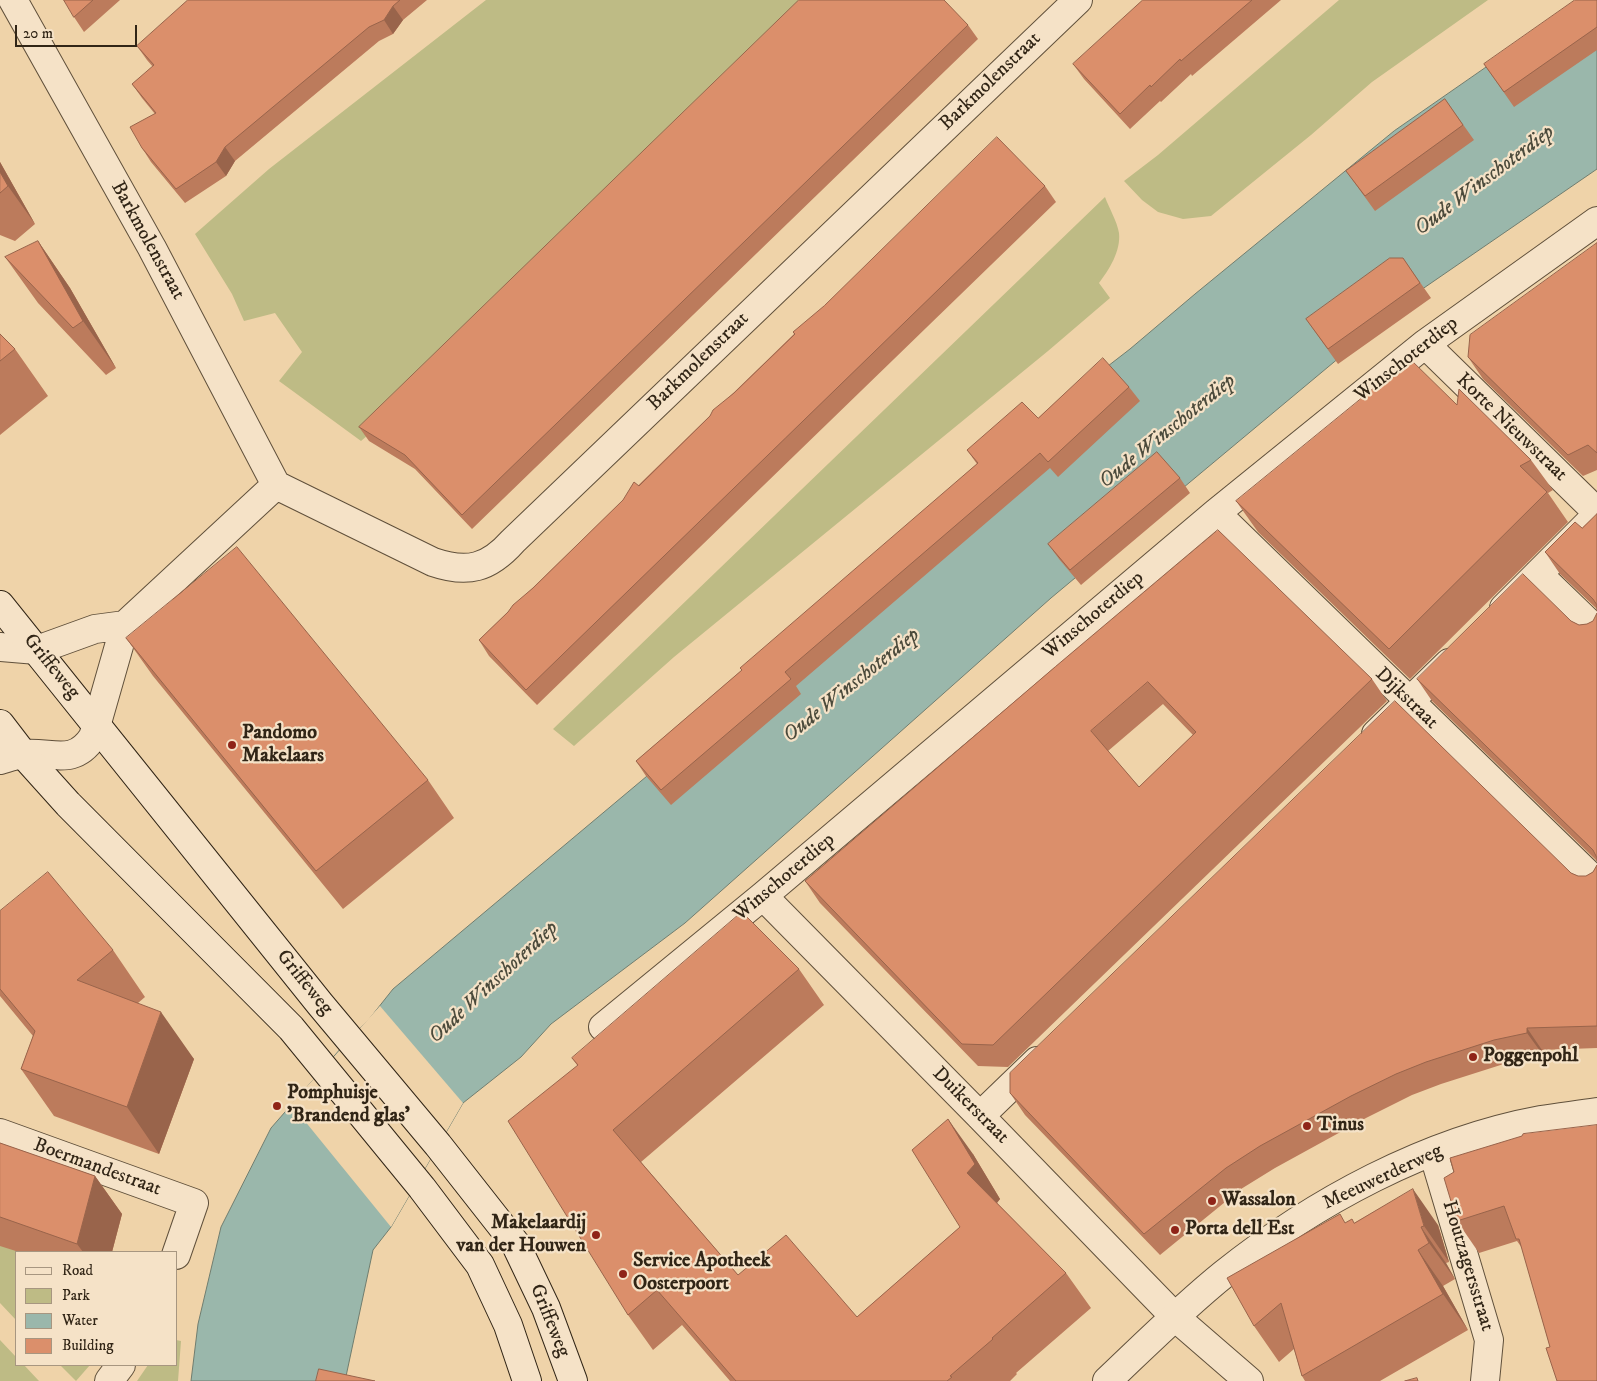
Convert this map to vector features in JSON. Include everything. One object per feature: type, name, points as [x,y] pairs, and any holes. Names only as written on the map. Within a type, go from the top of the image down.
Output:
[{"type":"street","name":"Barkmolenstraat","points":[[12,0],[152,248],[276,485],[433,562],[449,568],[466,569],[485,564],[500,555],[534,520],[1078,0]]},
{"type":"street","name":"Winschoterdiep","points":[[603,1027],[763,896],[1216,513],[1424,344],[1597,221]]},
{"type":"street","name":"Korte Nieuwstraat","points":[[1424,344],[1597,514]]},
{"type":"street","points":[[12,757],[70,755],[80,752],[87,745],[93,736],[125,625],[276,485]]},
{"type":"street","name":"Dijkstraat","points":[[1216,513],[1597,883]]},
{"type":"street","points":[[1484,628],[1597,514]]},
{"type":"street","points":[[1538,574],[1597,631]]},
{"type":"street","name":"Griffeweg","points":[[0,605],[349,1039],[438,1144],[515,1243],[546,1308],[573,1381]]},
{"type":"street","points":[[0,647],[37,650],[95,629],[125,625]]},
{"type":"street","points":[[1359,750],[1464,648]]},
{"type":"street","name":"Griffeweg","points":[[0,724],[12,757],[68,804],[291,1028],[416,1181],[480,1265],[508,1325],[527,1381]]},
{"type":"street","name":"Duikerstraat","points":[[763,896],[1175,1317],[1249,1381]]},
{"type":"street","points":[[980,1116],[1051,1047]]},
{"type":"street","name":"Meeuwerderweg","points":[[1107,1381],[1224,1274],[1284,1230],[1326,1204],[1378,1176],[1433,1152],[1486,1134],[1540,1120],[1597,1112]]},
{"type":"street","name":"Boermandestraat","points":[[0,1133],[194,1203],[177,1251]]},
{"type":"street","name":"Houtzagersstraat","points":[[1433,1152],[1489,1340],[1485,1381]]},
{"type":"street","points":[[109,1381],[120,1366]]},
{"type":"green space","points":[[486,0],[819,0],[383,422],[361,441],[279,381],[302,352],[275,313],[244,321],[232,294],[195,234],[269,169]]},
{"type":"green space","points":[[1339,0],[1488,0],[1372,82],[1311,135],[1211,216],[1183,219],[1158,212],[1142,200],[1124,181],[1158,155]]},
{"type":"green space","points":[[1105,197],[1119,233],[1116,253],[1099,283],[1110,298],[1048,351],[674,657],[574,746],[553,729]]},
{"type":"green space","points":[[0,1244],[20,1251],[15,1251],[15,1319],[0,1303]]},
{"type":"green space","points":[[0,1340],[15,1356],[15,1366],[25,1366],[39,1381],[0,1381]]},
{"type":"green space","points":[[178,1340],[181,1341],[178,1381],[137,1381],[147,1366],[178,1366]]},
{"type":"green space","points":[[61,1366],[89,1366],[76,1381]]},
{"type":"water","name":"Oude Winschoterdiep","points":[[1583,0],[1597,0],[1597,169],[1418,292],[1051,598],[685,923],[551,1024],[521,1057],[463,1103],[391,1227],[373,1250],[345,1381],[191,1381],[198,1324],[221,1227],[271,1128],[349,1039],[370,1018],[393,989],[684,745],[1029,427],[1130,349],[1394,131]]},
{"type":"pier","points":[[380,1006],[463,1103],[391,1227],[291,1104]]},
{"type":"building","points":[[64,0],[93,0],[74,17]]},
{"type":"building","points":[[188,0],[400,0],[393,6],[384,20],[369,27],[225,147],[216,162],[176,189],[142,148],[130,127],[156,113],[132,84],[154,65],[137,46]]},
{"type":"building","points":[[799,0],[944,0],[968,25],[462,515],[405,455],[359,427]]},
{"type":"building","points":[[1143,0],[1252,0],[1181,61],[1180,59],[1120,114],[1073,64]]},
{"type":"building","points":[[1575,0],[1597,0],[1597,27],[1504,92],[1484,64]]},
{"type":"building","points":[[1445,99],[1463,125],[1365,196],[1346,171]]},
{"type":"building","points":[[997,137],[1045,186],[526,690],[479,640],[623,500],[634,482],[639,486],[710,416],[713,410],[734,393],[795,334],[793,332],[824,306]]},
{"type":"building","points":[[0,172],[8,186],[0,193]]},
{"type":"building","points":[[38,241],[83,321],[73,328],[5,257]]},
{"type":"building","points":[[1597,243],[1597,453],[1588,445],[1568,455],[1468,357],[1470,335]]},
{"type":"building","points":[[1390,258],[1403,258],[1420,283],[1328,349],[1306,319]]},
{"type":"building","points":[[0,334],[15,349],[0,361]]},
{"type":"building","points":[[1103,358],[1129,387],[1048,462],[1040,453],[785,672],[791,679],[661,790],[636,761],[742,670],[740,668],[978,463],[967,450],[1022,402],[1038,418]]},
{"type":"building","points":[[1410,359],[1457,405],[1459,389],[1531,460],[1520,466],[1547,492],[1389,649],[1236,501]]},
{"type":"building","points":[[1157,452],[1180,478],[1070,570],[1048,544]]},
{"type":"building","points":[[1597,514],[1597,605],[1545,552],[1575,522],[1582,528]]},
{"type":"building","points":[[1218,530],[1372,679],[993,1045],[962,1044],[805,881]],"holes":[[[1148,682],[1196,732],[1139,787],[1091,731]]]},
{"type":"building","points":[[237,547],[428,780],[316,871],[126,638]]},
{"type":"building","points":[[1523,574],[1571,621],[1579,625],[1587,624],[1593,621],[1597,613],[1597,858],[1593,850],[1417,679]]},
{"type":"building","points":[[1395,701],[1571,873],[1578,876],[1586,876],[1593,872],[1597,865],[1597,1026],[1527,1028],[1527,1033],[1494,1040],[1426,1062],[1396,1074],[1351,1096],[1260,1146],[1226,1168],[1144,1234],[1010,1093],[1010,1073]]},
{"type":"building","points":[[48,872],[113,950],[77,980],[161,1012],[127,1107],[21,1069],[35,1031],[0,989],[0,911]]},
{"type":"building","points":[[742,912],[799,969],[613,1130],[738,1275],[786,1235],[857,1317],[960,1227],[912,1150],[948,1119],[975,1164],[967,1173],[1066,1273],[950,1376],[952,1377],[947,1381],[736,1381],[657,1290],[628,1315],[508,1121],[578,1065],[572,1058]]},
{"type":"building","points":[[1597,1125],[1597,1381],[1557,1381],[1546,1348],[1550,1347],[1519,1239],[1516,1239],[1504,1206],[1457,1221],[1444,1178],[1454,1172],[1450,1158],[1522,1136],[1523,1134]]},
{"type":"building","points":[[0,1143],[95,1176],[77,1244],[0,1217]]},
{"type":"building","points":[[1413,1189],[1424,1226],[1421,1227],[1429,1243],[1418,1250],[1443,1294],[1302,1376],[1281,1303],[1254,1326],[1227,1278],[1340,1214],[1345,1223],[1352,1219],[1354,1223]]},
{"type":"building","points":[[319,1369],[375,1381],[316,1381]]},
{"type":"building","points":[[1417,1378],[1418,1381],[1405,1381]]},
{"type":"place","name":"Pandomo Makelaars","points":[[232,745]]},
{"type":"place","name":"Poggenpohl","points":[[1473,1057]]},
{"type":"place","name":"Pomphuisje 'Brandend glas'","points":[[277,1106]]},
{"type":"place","name":"Tinus","points":[[1307,1126]]},
{"type":"place","name":"Wassalon","points":[[1212,1201]]},
{"type":"place","name":"Porta dell Est","points":[[1175,1230]]},
{"type":"place","name":"Makelaardij van der Houwen","points":[[596,1235]]},
{"type":"place","name":"Service Apotheek Oosterpoort","points":[[623,1274]]}]
